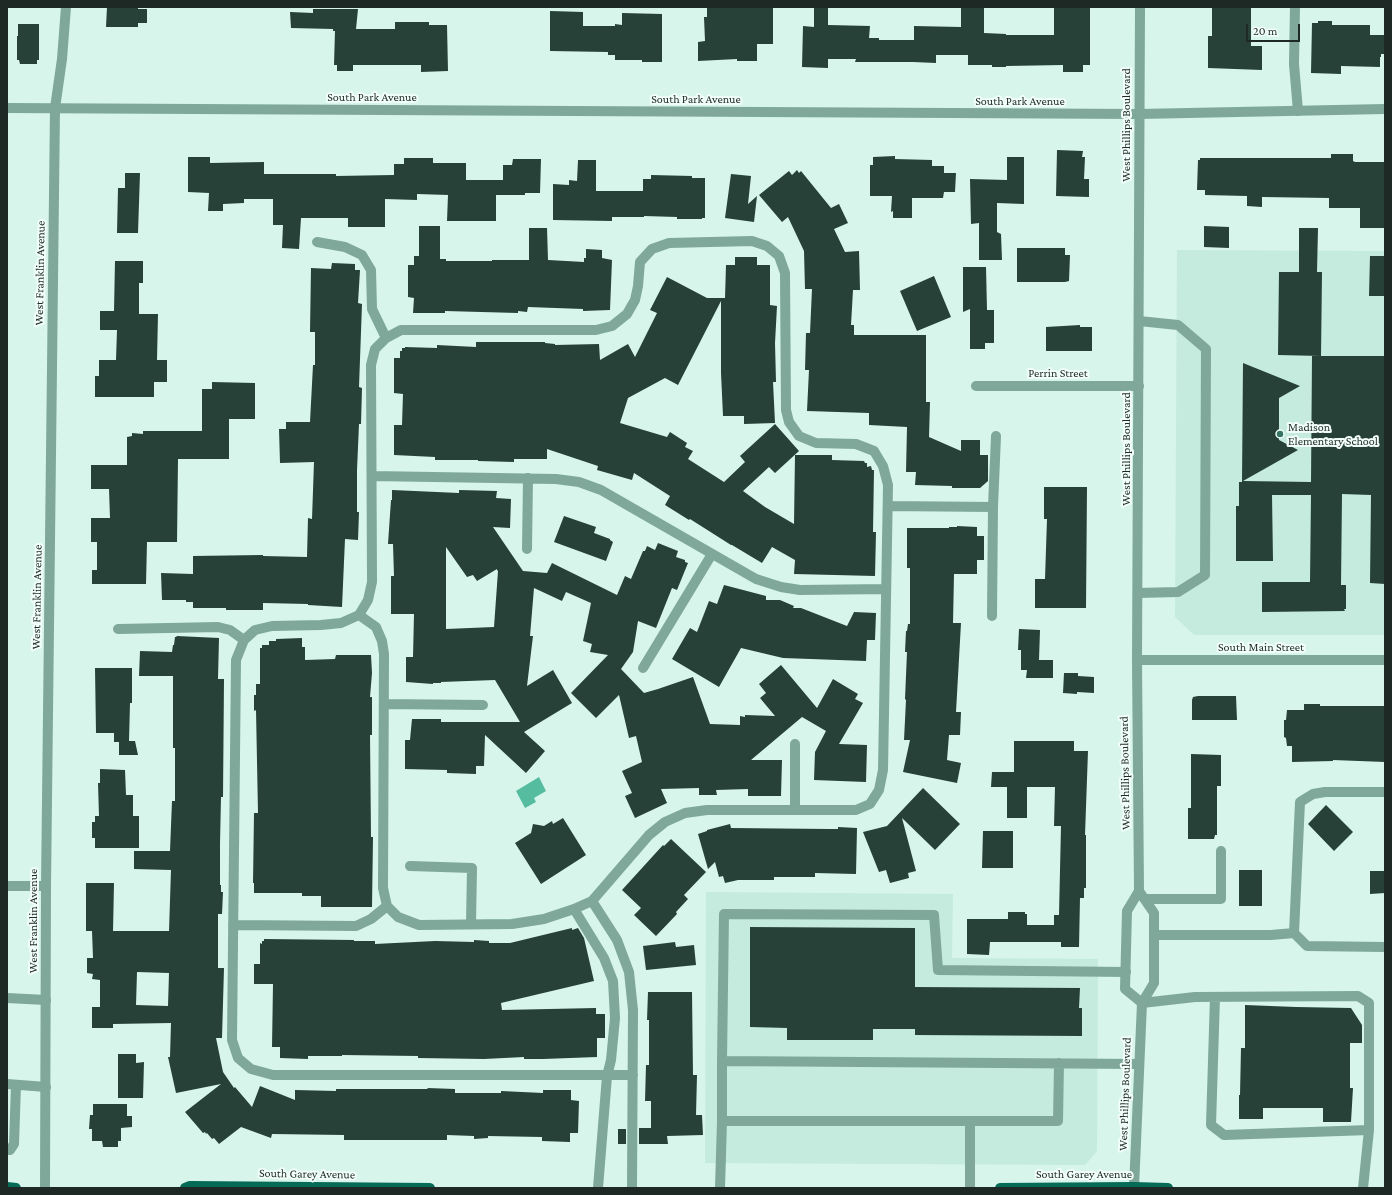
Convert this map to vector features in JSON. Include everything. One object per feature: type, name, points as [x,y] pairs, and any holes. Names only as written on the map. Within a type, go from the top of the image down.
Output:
[{"type":"main road","name":"South Garey Avenue","points":[[185,1188],[190,1186],[430,1188]]},
{"type":"main road","points":[[7,1187],[16,1188]]},
{"type":"main road","name":"South Garey Avenue","points":[[1000,1188],[1168,1188]]},
{"type":"street","name":"West Franklin Avenue","points":[[45,1188],[46,886],[55,108],[62,59],[66,7]]},
{"type":"street","name":"West Phillips Boulevard","points":[[1134,1188],[1142,1003],[1154,983],[1154,913],[1142,895],[1137,660],[1140,7]]},
{"type":"street","points":[[1295,7],[1294,64],[1298,111]]},
{"type":"street","name":"South Park Avenue","points":[[7,108],[1139,114],[1385,109]]},
{"type":"street","points":[[359,615],[376,627],[382,641],[384,654],[383,888],[387,906],[398,917],[419,924],[512,924],[544,919],[574,909],[592,900],[649,834],[665,822],[685,813],[707,810],[856,810],[870,804],[879,790],[883,770],[888,485],[883,466],[874,451],[856,444],[816,443],[799,436],[789,422],[786,410],[785,273],[779,256],[767,246],[752,241],[669,242],[652,249],[640,262],[638,286],[634,300],[627,314],[612,326],[596,330],[401,330],[386,338],[374,350],[371,365],[372,582],[368,600],[359,615],[341,623],[272,626],[255,630],[244,640],[236,660],[232,1040],[238,1058],[252,1069],[273,1075],[633,1076]]},
{"type":"street","points":[[317,242],[345,247],[362,255],[371,270],[372,309],[386,338]]},
{"type":"street","points":[[1138,593],[1178,592],[1205,575],[1206,349],[1178,324],[1139,321]]},
{"type":"street","name":"Perrin Street","points":[[976,386],[1139,386]]},
{"type":"street","points":[[992,616],[993,507],[996,436]]},
{"type":"street","points":[[372,476],[528,478],[580,482],[600,490],[756,579],[781,587],[800,590],[886,589]]},
{"type":"street","points":[[527,549],[528,478]]},
{"type":"street","points":[[888,506],[993,507]]},
{"type":"street","points":[[643,668],[712,554]]},
{"type":"street","points":[[118,628],[218,627],[230,630],[244,640]]},
{"type":"street","name":"South Main Street","points":[[1137,660],[1385,660]]},
{"type":"street","points":[[384,704],[483,705]]},
{"type":"street","points":[[795,744],[795,810]]},
{"type":"street","points":[[1385,792],[1324,792],[1313,794],[1300,802],[1294,933],[1307,946],[1385,947]]},
{"type":"street","points":[[1221,850],[1221,899],[1142,895],[1127,911],[1126,989],[1142,1003],[1195,997],[1358,996],[1369,1003],[1369,1130],[1363,1188]]},
{"type":"street","points":[[410,866],[472,868],[471,924]]},
{"type":"street","points":[[7,886],[46,886]]},
{"type":"street","points":[[592,900],[617,940],[629,972],[633,1010],[632,1188]]},
{"type":"street","points":[[233,924],[356,926],[371,919],[387,906]]},
{"type":"street","points":[[574,909],[604,958],[613,981],[615,1018],[611,1060],[607,1076],[598,1188]]},
{"type":"street","points":[[720,1188],[724,914],[934,914],[938,970],[1126,972]]},
{"type":"street","points":[[1154,935],[1265,935],[1294,933]]},
{"type":"street","points":[[1215,997],[1211,1125],[1224,1135],[1369,1130]]},
{"type":"street","points":[[7,998],[46,1000]]},
{"type":"street","points":[[722,1061],[1139,1064]]},
{"type":"street","points":[[722,1121],[1058,1121],[1059,1063]]},
{"type":"street","points":[[7,1150],[10,1150],[14,1144],[12,1084],[46,1087]]},
{"type":"street","points":[[970,1121],[970,1188]]},
{"type":"shaded area","name":"Madison Elementary School","points":[[1177,250],[1385,251],[1385,635],[1194,635],[1175,617]]},
{"type":"shaded area","points":[[539,777],[546,791],[534,798],[536,802],[525,808],[516,791]]},
{"type":"shaded area","points":[[706,892],[953,894],[952,958],[1098,959],[1097,1151],[1085,1165],[705,1163]]},
{"type":"building","points":[[107,7],[138,7],[138,9],[147,9],[147,23],[138,23],[138,27],[106,27]]},
{"type":"building","points":[[773,7],[773,44],[757,44],[757,61],[737,61],[737,59],[698,61],[698,42],[705,41],[704,17],[707,17],[707,8]]},
{"type":"building","points":[[814,7],[828,7],[828,25],[870,26],[869,38],[879,38],[879,40],[914,40],[914,26],[961,27],[961,7],[984,7],[984,33],[1006,35],[1054,35],[1054,7],[1090,7],[1090,65],[1083,65],[1083,72],[1063,72],[1063,65],[992,67],[992,65],[968,65],[968,55],[936,55],[936,63],[855,62],[856,59],[828,59],[828,68],[802,67],[803,26],[814,27]]},
{"type":"building","points":[[1212,7],[1251,7],[1251,46],[1262,46],[1262,70],[1208,68],[1208,36],[1212,36]]},
{"type":"building","points":[[313,9],[358,9],[356,29],[395,29],[395,22],[429,22],[429,25],[447,25],[448,71],[421,72],[421,65],[353,65],[353,71],[337,71],[337,65],[334,65],[335,31],[333,31],[333,29],[291,28],[290,12],[313,13]]},
{"type":"building","points":[[550,11],[583,12],[583,26],[622,25],[622,13],[662,14],[662,62],[615,60],[615,55],[608,55],[608,52],[550,51]]},
{"type":"building","points":[[1318,21],[1332,21],[1332,25],[1370,25],[1370,35],[1385,35],[1385,54],[1381,54],[1380,67],[1341,66],[1341,74],[1311,73],[1312,23],[1318,23]]},
{"type":"building","points":[[18,24],[39,24],[39,60],[37,60],[37,64],[20,64],[19,60],[17,60]]},
{"type":"building","points":[[1057,150],[1083,151],[1082,157],[1085,157],[1084,179],[1089,179],[1089,197],[1056,196]]},
{"type":"building","points":[[1331,154],[1353,154],[1353,161],[1355,162],[1385,162],[1384,228],[1360,228],[1360,208],[1329,208],[1329,198],[1262,197],[1262,207],[1247,206],[1247,196],[1205,195],[1205,190],[1197,190],[1198,160],[1200,160],[1200,158],[1331,158]]},
{"type":"building","points":[[895,156],[895,159],[932,160],[932,166],[944,166],[944,173],[956,173],[955,192],[944,192],[943,198],[912,198],[912,218],[893,218],[893,211],[891,212],[892,196],[870,196],[870,165],[873,165],[873,157]]},
{"type":"building","points":[[188,157],[210,157],[210,163],[264,162],[264,174],[336,174],[336,176],[394,175],[394,164],[404,164],[404,158],[433,158],[433,163],[466,163],[466,180],[503,180],[503,165],[512,165],[513,159],[541,159],[540,193],[525,193],[525,195],[496,195],[496,221],[447,221],[448,195],[417,194],[417,200],[385,199],[385,227],[348,227],[348,218],[301,218],[299,249],[282,248],[283,225],[273,225],[273,199],[244,199],[244,203],[223,204],[223,211],[208,211],[209,193],[188,192]]},
{"type":"building","points":[[1007,157],[1024,157],[1024,204],[997,203],[997,232],[1001,234],[1002,260],[979,260],[979,223],[971,224],[970,179],[1007,180]]},
{"type":"building","points":[[578,160],[596,160],[596,191],[643,191],[643,179],[651,179],[651,175],[692,176],[692,178],[705,178],[705,218],[677,219],[677,217],[644,216],[612,217],[612,221],[553,220],[553,184],[569,185],[569,180],[577,181]]},
{"type":"building","points":[[797,170],[799,173],[801,171],[831,208],[839,204],[848,223],[834,229],[845,252],[859,251],[860,290],[853,290],[851,325],[854,325],[854,335],[926,335],[926,402],[930,402],[929,437],[961,451],[961,440],[980,440],[980,455],[988,455],[988,481],[980,488],[952,488],[952,486],[915,485],[916,472],[906,472],[907,427],[869,425],[869,413],[807,411],[809,370],[805,370],[806,333],[810,333],[812,289],[805,289],[804,251],[788,217],[782,222],[759,195],[789,171],[792,175]]},
{"type":"building","points":[[125,173],[140,173],[138,233],[117,233],[118,188],[125,188]]},
{"type":"building","points":[[731,174],[751,176],[748,204],[757,196],[754,222],[725,218]]},
{"type":"building","points":[[419,226],[440,226],[440,259],[446,259],[446,261],[529,260],[529,228],[547,228],[548,260],[584,262],[584,258],[586,258],[586,249],[602,250],[602,258],[612,260],[610,310],[583,311],[583,309],[528,307],[527,312],[518,311],[518,313],[445,311],[445,313],[413,313],[414,298],[408,297],[408,265],[414,265],[414,256],[419,256]]},
{"type":"building","points":[[1204,226],[1229,227],[1229,248],[1204,247]]},
{"type":"building","points":[[1299,228],[1318,228],[1317,272],[1322,272],[1321,356],[1278,355],[1279,272],[1299,272]]},
{"type":"building","points":[[1017,248],[1065,248],[1065,255],[1070,255],[1069,281],[1017,282]]},
{"type":"building","points":[[1370,256],[1385,256],[1385,296],[1369,296]]},
{"type":"building","points":[[735,257],[757,257],[757,265],[770,265],[770,305],[777,306],[775,343],[776,382],[773,382],[775,423],[744,424],[744,416],[723,416],[721,373],[721,301],[678,385],[665,378],[628,398],[620,423],[667,437],[670,432],[687,443],[685,447],[693,451],[688,459],[724,482],[745,462],[740,456],[775,424],[799,451],[775,473],[769,467],[743,491],[765,507],[794,524],[795,455],[832,455],[832,460],[864,461],[867,463],[867,467],[871,466],[872,470],[874,470],[873,532],[876,532],[875,576],[794,574],[795,560],[772,547],[762,563],[665,505],[670,496],[634,473],[632,480],[597,470],[598,466],[547,449],[547,459],[514,459],[514,462],[435,460],[435,457],[394,455],[394,425],[402,425],[403,394],[394,393],[394,358],[400,358],[400,351],[402,351],[402,348],[437,348],[437,345],[476,347],[476,342],[545,342],[555,345],[599,344],[600,360],[628,344],[635,357],[657,313],[650,310],[667,277],[707,298],[725,298],[726,265],[735,265]]},
{"type":"building","points":[[115,261],[143,261],[143,283],[139,283],[139,314],[158,314],[157,360],[167,360],[167,382],[154,382],[154,397],[95,397],[95,376],[99,376],[99,360],[116,360],[117,330],[100,330],[100,311],[114,311]]},
{"type":"building","points":[[332,263],[355,264],[355,270],[360,270],[358,303],[362,304],[359,387],[362,388],[361,424],[359,424],[357,470],[357,512],[359,512],[358,540],[345,539],[342,607],[308,604],[263,603],[263,610],[226,610],[226,608],[193,608],[193,602],[186,602],[186,600],[162,600],[161,573],[193,574],[193,556],[263,555],[307,557],[308,518],[312,519],[314,462],[280,463],[279,429],[286,429],[286,422],[310,422],[313,365],[315,365],[315,332],[310,332],[311,268],[331,269]]},
{"type":"building","points":[[963,267],[986,267],[987,310],[994,310],[994,343],[985,343],[985,349],[970,349],[970,309],[963,312]]},
{"type":"building","points":[[934,276],[951,317],[917,331],[900,291]]},
{"type":"building","points":[[1080,325],[1080,327],[1092,327],[1092,351],[1046,351],[1046,327]]},
{"type":"building","points":[[1312,356],[1385,356],[1385,584],[1370,583],[1371,495],[1342,494],[1341,585],[1346,585],[1345,611],[1262,612],[1262,582],[1310,582],[1311,495],[1272,495],[1273,561],[1236,561],[1236,506],[1239,506],[1239,482],[1242,482],[1243,363],[1300,386],[1279,398],[1279,440],[1298,450],[1243,481],[1311,482]]},
{"type":"building","points":[[212,382],[255,383],[255,419],[229,419],[229,459],[178,459],[177,542],[147,542],[146,584],[92,584],[92,570],[97,570],[97,542],[91,542],[91,518],[110,518],[109,489],[91,489],[91,465],[127,465],[127,437],[132,436],[132,433],[143,434],[143,431],[202,431],[202,389],[212,389]]},
{"type":"building","points":[[1044,487],[1087,487],[1086,608],[1035,608],[1035,579],[1045,579],[1047,519],[1044,519]]},
{"type":"building","points":[[392,490],[459,493],[459,490],[497,491],[496,498],[511,499],[510,528],[493,527],[523,571],[547,573],[552,563],[617,595],[625,576],[631,579],[643,551],[645,551],[647,546],[655,550],[658,543],[678,551],[676,557],[685,560],[685,562],[688,563],[677,590],[672,588],[656,628],[638,621],[633,652],[621,669],[644,693],[693,677],[710,724],[740,725],[740,716],[745,717],[745,715],[775,716],[760,698],[766,693],[759,684],[781,665],[817,708],[833,679],[858,694],[855,699],[863,703],[839,744],[867,745],[866,782],[814,780],[815,752],[826,731],[802,717],[751,760],[782,760],[781,796],[748,796],[748,789],[716,790],[717,795],[699,795],[699,788],[661,789],[667,803],[635,818],[625,796],[632,793],[622,771],[642,762],[636,736],[629,738],[619,695],[596,718],[571,693],[608,655],[590,652],[592,644],[583,641],[591,603],[566,592],[562,601],[534,588],[530,636],[533,636],[527,686],[553,670],[572,703],[524,732],[545,751],[526,773],[485,735],[484,766],[476,766],[476,774],[447,773],[447,770],[405,769],[405,740],[410,740],[412,719],[441,719],[441,722],[520,722],[495,680],[441,682],[433,684],[406,682],[406,657],[413,657],[414,614],[391,614],[391,576],[394,576],[393,544],[388,544]],"holes":[[[446,547],[467,577],[473,575],[477,581],[497,569],[494,627],[446,629]]]},
{"type":"building","points":[[564,516],[596,527],[594,533],[610,539],[613,542],[606,561],[554,542]]},
{"type":"building","points":[[957,526],[977,527],[977,536],[984,536],[984,560],[977,560],[977,574],[954,574],[953,623],[961,623],[956,712],[961,712],[960,735],[949,735],[947,760],[961,763],[957,783],[903,772],[910,740],[904,740],[907,652],[905,652],[906,631],[908,624],[910,624],[910,568],[907,568],[907,528],[949,528]]},
{"type":"building","points":[[724,585],[766,596],[766,600],[780,600],[794,606],[793,608],[801,608],[847,626],[854,612],[876,613],[875,640],[867,640],[866,661],[783,658],[741,648],[719,687],[672,659],[690,628],[697,632],[709,601],[717,604]]},
{"type":"building","points":[[1019,629],[1040,630],[1039,660],[1053,660],[1053,678],[1026,678],[1027,670],[1021,670],[1021,650],[1018,650]]},
{"type":"building","points":[[176,637],[219,638],[218,679],[224,679],[223,797],[221,797],[220,844],[220,885],[221,892],[223,892],[222,914],[218,914],[218,968],[224,968],[222,1038],[216,1038],[223,1072],[234,1088],[235,1087],[252,1107],[260,1086],[295,1100],[295,1090],[336,1091],[336,1089],[428,1089],[427,1088],[455,1089],[455,1093],[501,1093],[501,1091],[543,1093],[543,1090],[571,1090],[571,1100],[579,1101],[578,1133],[570,1133],[570,1142],[542,1141],[542,1137],[488,1136],[488,1138],[474,1139],[474,1136],[447,1135],[447,1140],[344,1140],[344,1135],[272,1134],[271,1138],[241,1127],[219,1144],[207,1133],[203,1133],[185,1112],[221,1084],[176,1093],[168,1057],[170,1057],[171,1023],[113,1024],[113,1028],[92,1028],[92,1007],[100,1007],[100,980],[92,979],[93,974],[87,973],[87,958],[93,958],[92,931],[86,931],[86,883],[114,883],[113,931],[169,931],[171,870],[134,869],[134,851],[170,851],[172,801],[175,801],[173,676],[139,676],[140,651],[172,652]],"holes":[[[137,972],[169,973],[168,1006],[136,1005]]]},
{"type":"building","points":[[302,638],[302,647],[305,647],[305,660],[335,659],[336,655],[371,655],[372,673],[370,697],[372,697],[372,735],[370,735],[371,837],[373,837],[372,907],[321,907],[321,896],[302,896],[302,893],[254,893],[254,813],[258,813],[256,710],[254,711],[254,695],[256,695],[256,684],[260,684],[260,648],[262,648],[262,645],[269,645],[269,641],[276,641],[276,639]]},
{"type":"building","points":[[95,668],[132,668],[132,703],[130,703],[129,741],[135,741],[138,755],[119,755],[119,742],[114,742],[114,733],[96,733]]},
{"type":"building","points":[[1064,673],[1078,673],[1078,676],[1094,677],[1094,693],[1063,693]]},
{"type":"building","points":[[1236,696],[1237,720],[1192,720],[1192,700],[1193,697]]},
{"type":"building","points":[[1304,704],[1320,704],[1320,706],[1385,706],[1385,762],[1333,760],[1292,762],[1292,746],[1287,746],[1286,738],[1284,737],[1284,720],[1286,720],[1287,710],[1304,710]]},
{"type":"building","points":[[1014,741],[1074,741],[1074,751],[1088,751],[1085,835],[1086,888],[1084,888],[1084,898],[1080,898],[1079,947],[1061,947],[1061,942],[990,942],[989,955],[967,954],[967,919],[1008,919],[1008,912],[1025,912],[1025,914],[1027,914],[1027,925],[1054,925],[1054,915],[1059,915],[1061,826],[1054,826],[1055,787],[1027,787],[1027,818],[1007,818],[1007,787],[991,787],[992,772],[1014,772]]},
{"type":"building","points":[[1191,754],[1221,755],[1221,786],[1217,786],[1217,835],[1215,835],[1214,839],[1188,839],[1188,808],[1191,808]]},
{"type":"building","points":[[100,769],[125,770],[126,795],[133,795],[133,816],[139,816],[139,848],[95,848],[95,838],[92,838],[92,822],[95,822],[95,816],[99,816],[98,783],[100,783]]},
{"type":"building","points":[[923,788],[960,824],[935,850],[902,818],[916,871],[908,873],[909,878],[890,883],[886,870],[879,872],[863,832],[887,826]]},
{"type":"building","points":[[1326,805],[1353,832],[1334,851],[1308,824]]},
{"type":"building","points":[[563,818],[586,855],[541,884],[515,843],[531,833],[533,824],[544,826],[552,821],[553,824]]},
{"type":"building","points":[[730,824],[731,828],[857,828],[856,874],[815,873],[815,877],[774,877],[774,880],[738,880],[725,883],[723,876],[719,877],[715,862],[708,869],[698,834]]},
{"type":"building","points":[[983,831],[1013,831],[1013,868],[982,868]]},
{"type":"building","points":[[671,839],[706,872],[684,895],[688,899],[676,912],[677,914],[656,936],[634,915],[641,908],[622,890],[663,845],[664,846]]},
{"type":"building","points":[[1239,870],[1262,870],[1262,906],[1239,906]]},
{"type":"building","points":[[1370,871],[1385,871],[1385,893],[1370,894]]},
{"type":"building","points":[[750,927],[915,928],[915,987],[1080,988],[1079,1008],[1082,1008],[1082,1036],[915,1035],[915,1029],[873,1029],[873,1040],[787,1040],[787,1028],[750,1027]]},
{"type":"building","points":[[572,928],[572,930],[578,928],[584,938],[594,981],[501,1003],[502,1010],[596,1008],[596,1014],[605,1014],[605,1038],[597,1038],[597,1057],[524,1059],[524,1057],[484,1059],[342,1055],[308,1056],[308,1059],[280,1058],[280,1047],[272,1047],[273,984],[254,984],[254,964],[260,964],[260,943],[262,944],[264,939],[354,940],[375,941],[375,944],[435,941],[474,942],[474,940],[489,941],[489,943],[510,943]]},
{"type":"building","points":[[675,942],[676,947],[694,945],[696,965],[646,970],[643,946]]},
{"type":"building","points":[[648,992],[692,992],[693,1075],[697,1075],[696,1115],[702,1115],[703,1135],[667,1136],[668,1144],[639,1144],[639,1128],[651,1128],[651,1101],[645,1101],[646,1065],[649,1065],[649,1020],[647,1020]]},
{"type":"building","points":[[1245,1005],[1351,1008],[1362,1025],[1362,1043],[1350,1043],[1350,1088],[1353,1088],[1351,1122],[1323,1122],[1323,1108],[1263,1108],[1263,1119],[1239,1119],[1241,1048],[1245,1048]]},
{"type":"building","points":[[118,1054],[136,1054],[136,1063],[144,1062],[143,1098],[118,1098]]},
{"type":"building","points":[[93,1104],[127,1104],[127,1116],[132,1116],[132,1127],[121,1128],[121,1141],[118,1141],[118,1147],[103,1147],[102,1141],[92,1141],[92,1129],[89,1129],[90,1115],[93,1115]]},
{"type":"building","points":[[618,1129],[626,1129],[626,1144],[618,1144]]},
{"type":"place","name":"Madison Elementary School","points":[[1280,434]]}]
